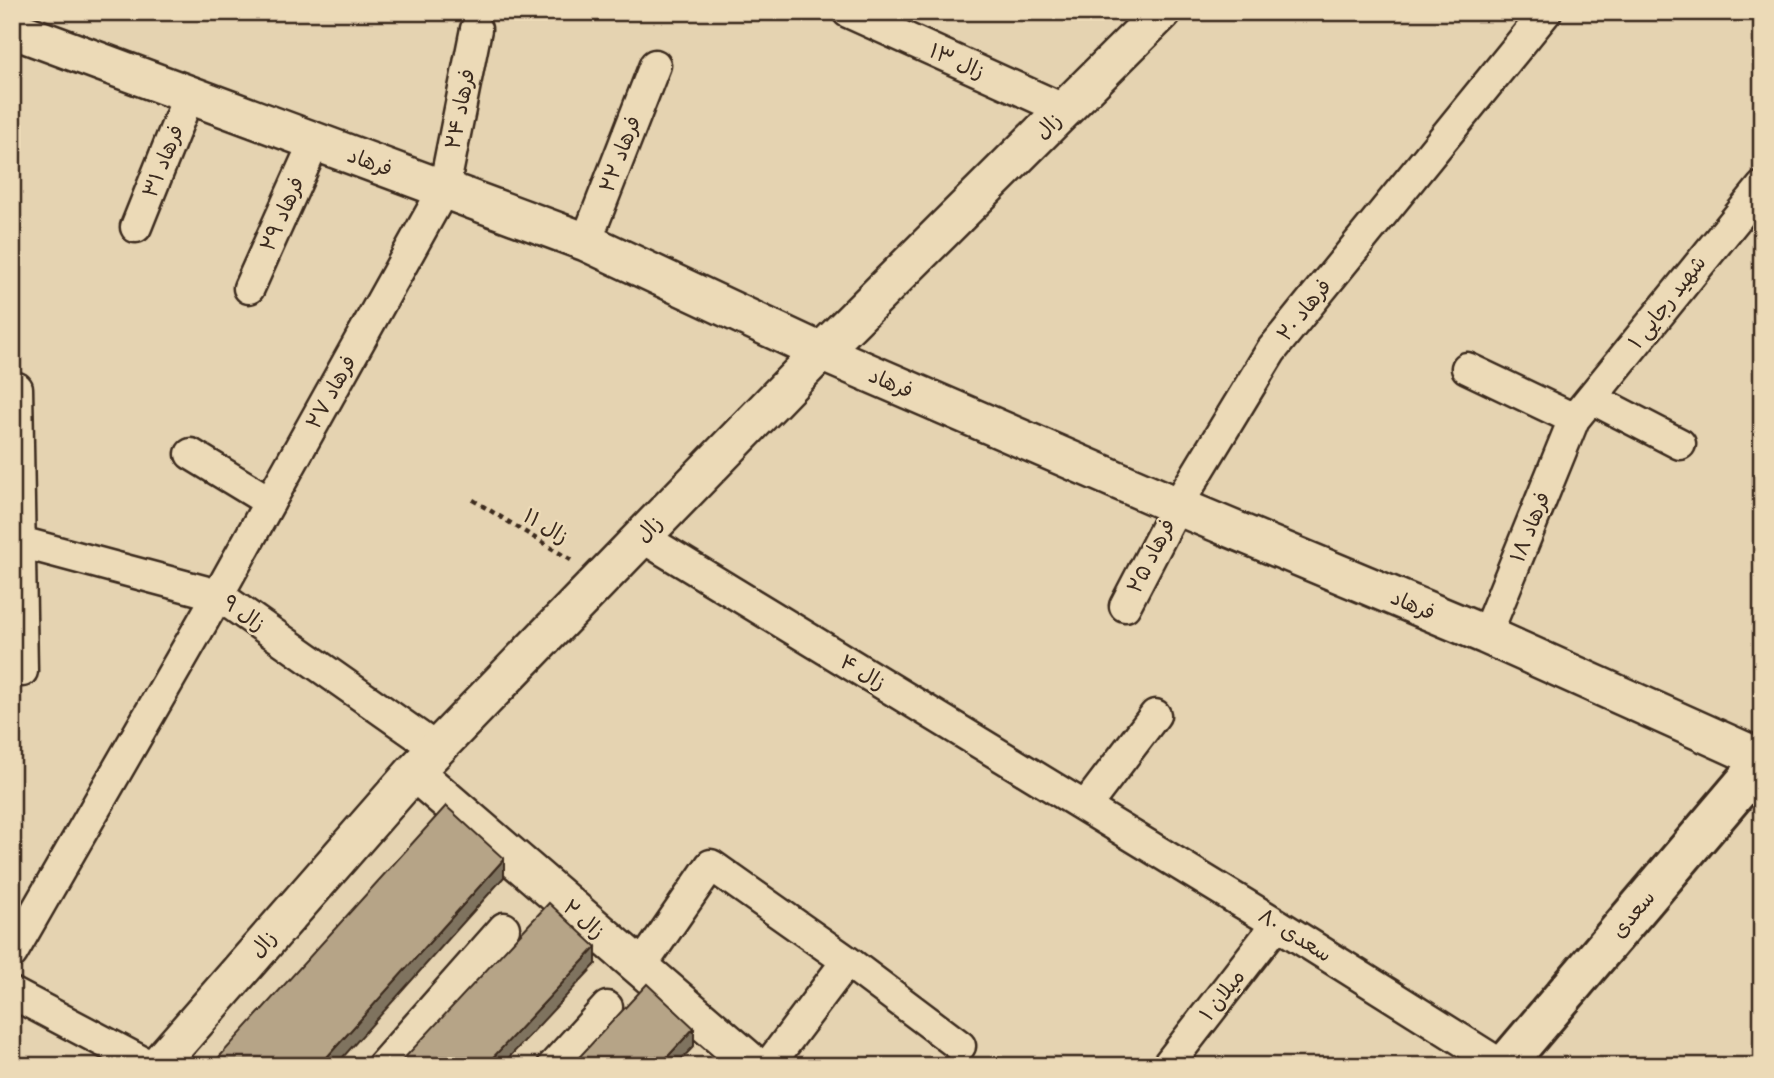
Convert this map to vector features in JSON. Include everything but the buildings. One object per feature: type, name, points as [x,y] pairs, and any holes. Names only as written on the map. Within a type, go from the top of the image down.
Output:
[{"type":"main road","name":"سعدی","points":[[1504,1066],[1762,761]]},
{"type":"street","name":"زال ۱۳","points":[[848,12],[1065,110]]},
{"type":"street","name":"زال","points":[[157,1066],[425,761],[821,352],[1162,12]]},
{"type":"street","name":"فرهاد ۲۰","points":[[1177,506],[1271,351],[1546,12]]},
{"type":"street","name":"فرهاد","points":[[12,29],[586,242],[821,352],[1177,506],[1486,635],[1762,761]]},
{"type":"street","name":"فرهاد ۲۴","points":[[443,189],[476,29]]},
{"type":"street","name":"فرهاد ۲۲","points":[[586,242],[655,65]]},
{"type":"street","name":"فرهاد ۳۱","points":[[136,227],[189,95]]},
{"type":"street","name":"فرهاد ۲۹","points":[[249,288],[314,141]]},
{"type":"street","name":"شهید رجایی ۱","points":[[1583,409],[1762,187]]},
{"type":"street","name":"فرهاد ۲۷","points":[[12,953],[271,502],[443,189]]},
{"type":"street","points":[[1467,368],[1680,444]]},
{"type":"street","points":[[17,388],[22,671]]},
{"type":"street","name":"فرهاد ۱۸","points":[[1486,635],[1583,409]]},
{"type":"street","points":[[191,454],[271,502]]},
{"type":"street","name":"فرهاد ۲۵","points":[[1125,606],[1177,506]]},
{"type":"street","name":"زال ۴","points":[[642,537],[1085,807]]},
{"type":"street","name":"زال ۹","points":[[20,542],[218,595],[425,761]]},
{"type":"street","points":[[1085,807],[1155,715]]},
{"type":"street","name":"زال ۲","points":[[425,761],[640,968],[755,1066]]},
{"type":"street","name":"سعدی ۸۰","points":[[1085,807],[1504,1066]]},
{"type":"street","points":[[640,968],[711,865],[847,961],[960,1046]]},
{"type":"street","name":"میلان ۱","points":[[1167,1066],[1278,924]]},
{"type":"street","points":[[382,1066],[504,928]]},
{"type":"street","points":[[768,1066],[847,961]]},
{"type":"street","points":[[12,993],[150,1066]]},
{"type":"street","points":[[553,1066],[607,1007]]},
{"type":"path","name":"زال ۱۱","points":[[473,500],[602,578]]}]
